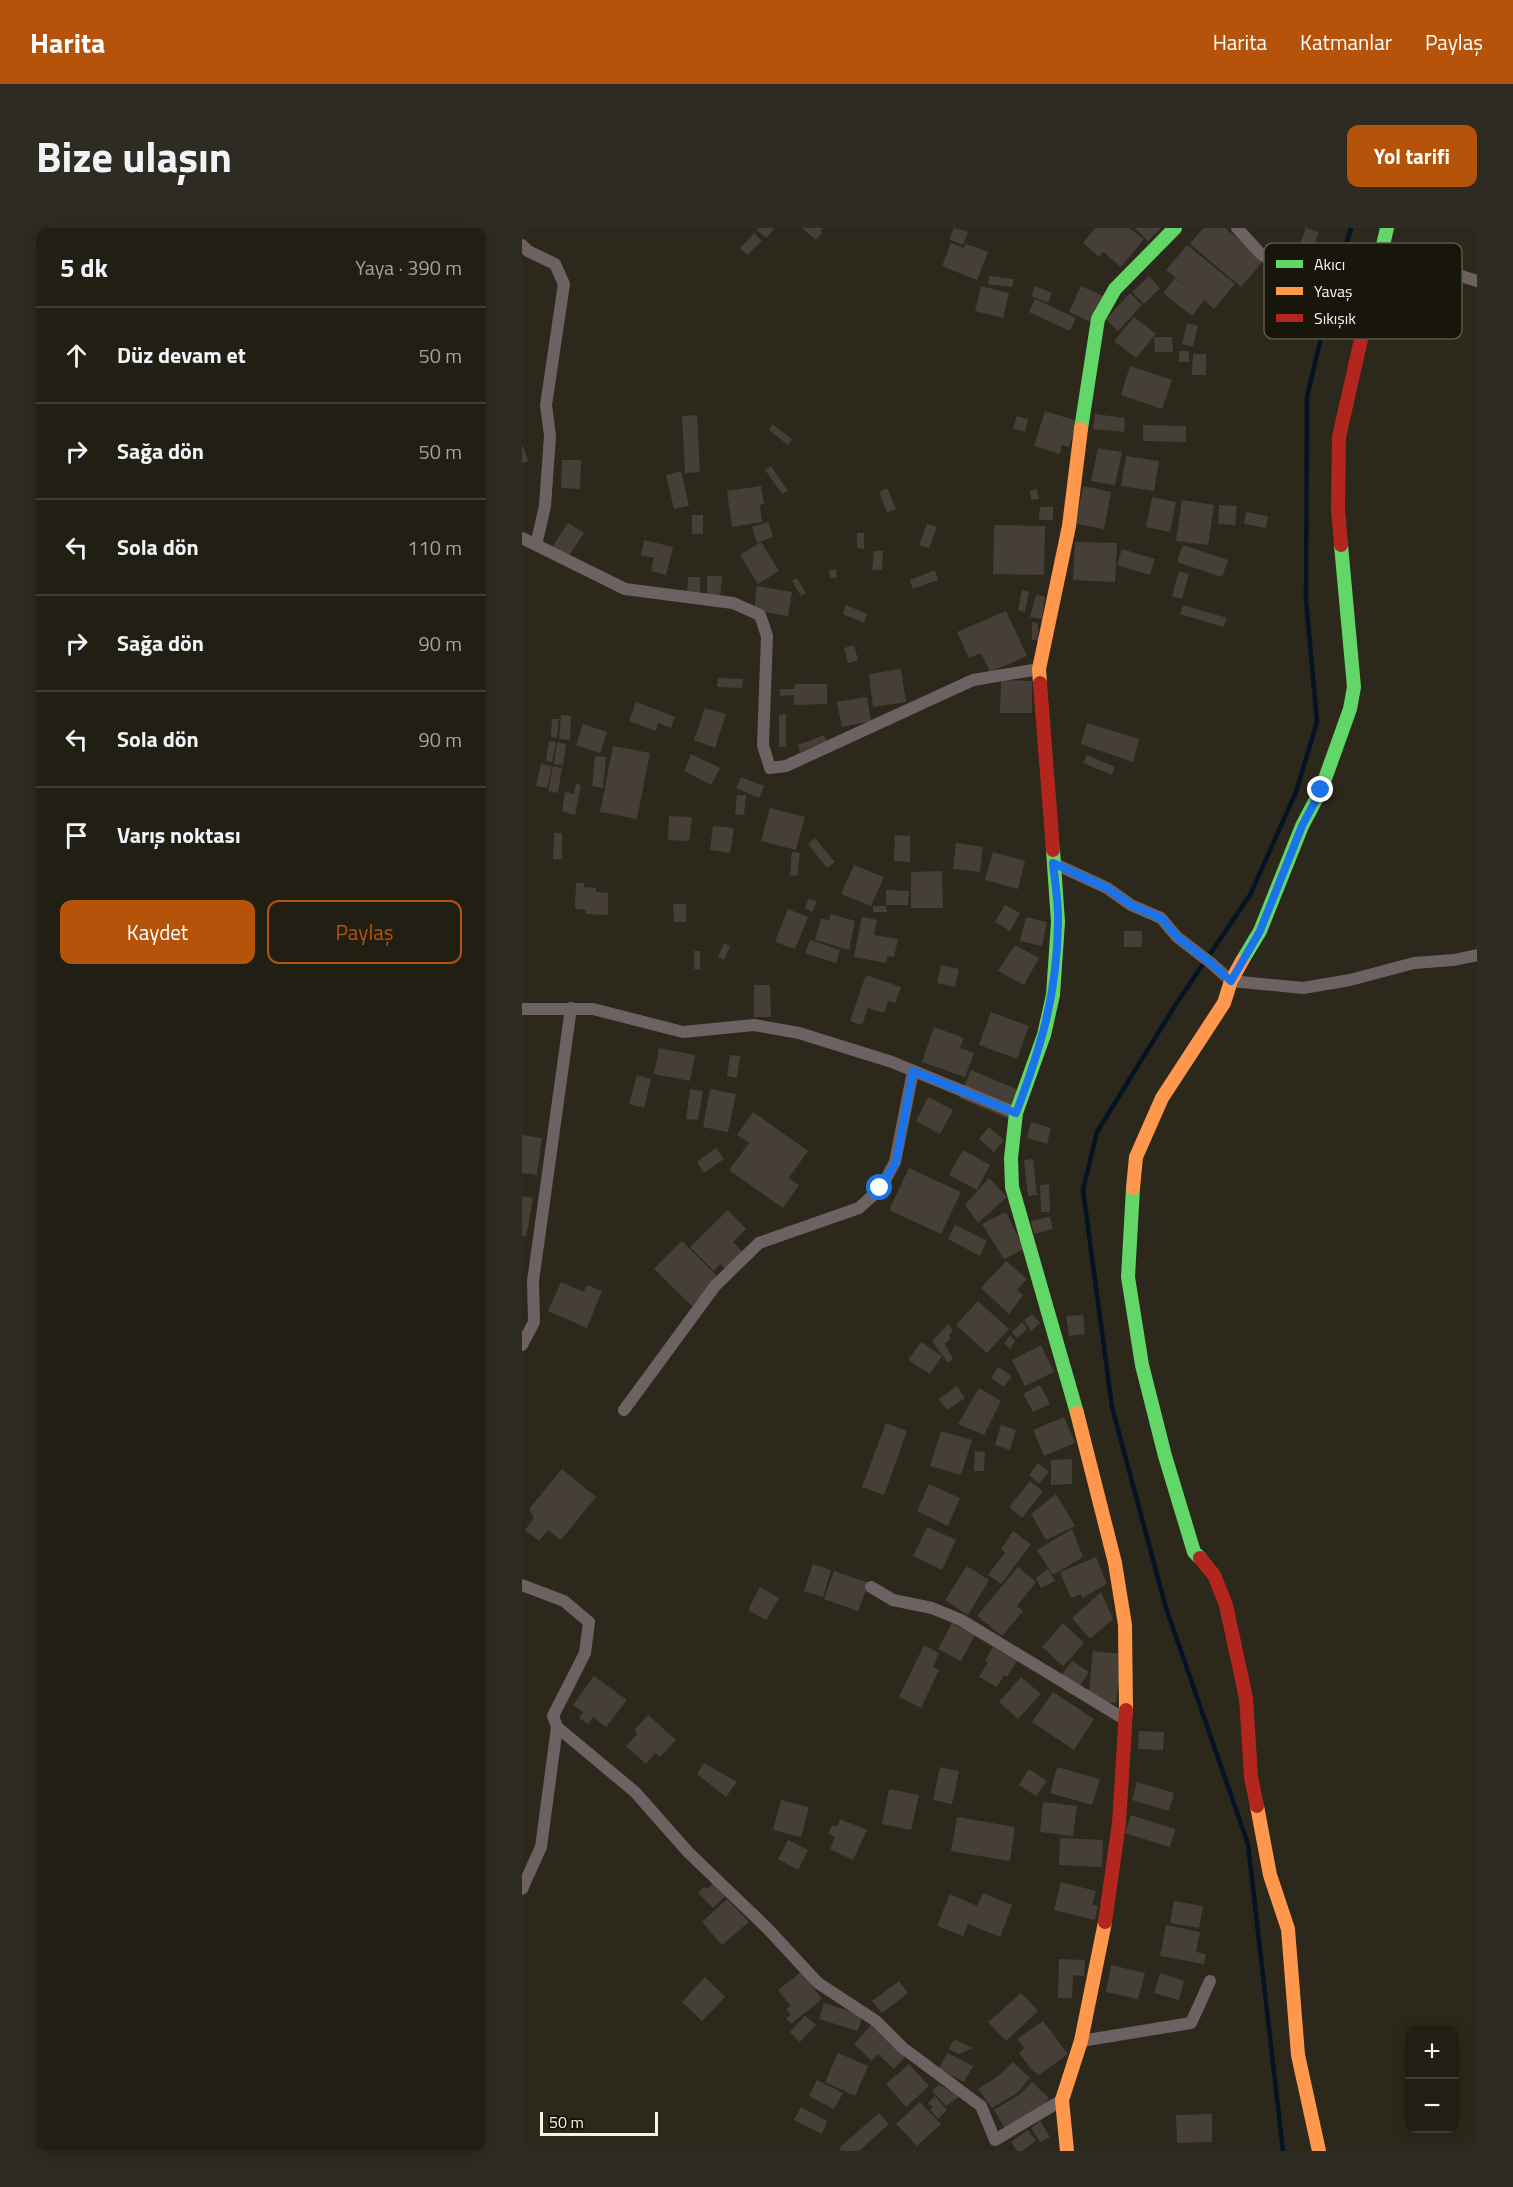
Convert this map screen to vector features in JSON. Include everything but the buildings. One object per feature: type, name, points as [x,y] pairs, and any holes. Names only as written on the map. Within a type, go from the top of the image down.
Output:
[{"type":"street","points":[[1067,2151],[1062,2100],[1081,2041],[1109,1899],[1119,1823],[1126,1720],[1125,1624],[1115,1563],[1068,1373],[1012,1187],[1011,1158],[1016,1113],[1044,1035],[1053,995],[1058,922],[1039,669],[1069,526],[1098,319],[1115,289],[1176,228]]},
{"type":"street","points":[[1237,228],[1264,256]]},
{"type":"street","points":[[1383,243],[1387,228]]},
{"type":"street","points":[[522,245],[528,251],[555,264],[564,284],[546,405],[550,436],[545,506],[536,546]]},
{"type":"street","points":[[1462,276],[1477,281]]},
{"type":"street","points":[[1319,2151],[1298,2055],[1288,1929],[1270,1875],[1251,1777],[1246,1698],[1226,1605],[1214,1575],[1194,1552],[1165,1456],[1142,1365],[1128,1277],[1136,1157],[1162,1098],[1224,1003],[1231,981],[1260,931],[1302,826],[1321,790],[1350,709],[1354,687],[1338,509],[1339,437],[1361,339]]},
{"type":"street","points":[[522,538],[625,589],[732,603],[760,615],[767,636],[763,745],[770,768],[786,766],[973,680],[1039,669]]},
{"type":"street","points":[[1053,863],[1107,888],[1131,905],[1161,918],[1177,937],[1231,981],[1304,988],[1350,980],[1414,963],[1454,960],[1477,955]]},
{"type":"street","points":[[522,1345],[534,1322],[533,1281],[571,1008]]},
{"type":"street","points":[[522,1009],[593,1009],[683,1032],[754,1025],[799,1033],[913,1071],[1016,1113]]},
{"type":"street","points":[[624,1410],[715,1286],[759,1243],[859,1208],[880,1188],[896,1162],[913,1071]]},
{"type":"street","points":[[522,1585],[564,1601],[589,1622],[585,1653],[553,1716],[557,1728],[541,1848],[522,1889]]},
{"type":"street","points":[[871,1587],[893,1600],[932,1608],[961,1620],[1126,1720]]},
{"type":"street","points":[[557,1728],[635,1792],[688,1852],[768,1929],[818,1983],[876,2021],[903,2048],[981,2106],[995,2140],[1062,2100]]},
{"type":"street","points":[[1081,2041],[1191,2023],[1210,1981]]},
{"type":"waterway","points":[[1347,243],[1351,228]]},
{"type":"waterway","points":[[1283,2151],[1248,1844],[1166,1608],[1112,1407],[1083,1190],[1097,1132],[1176,1004],[1250,895],[1296,792],[1317,722],[1306,600],[1307,397],[1321,339]]},
{"type":"traffic: fast","points":[[1081,429],[1098,319],[1115,289],[1175,228]]},
{"type":"traffic: fast","points":[[1383,243],[1387,228]]},
{"type":"traffic: fast","points":[[1242,961],[1260,931],[1302,826],[1321,790],[1350,709],[1354,687],[1341,545]]},
{"type":"traffic: fast","points":[[1053,850],[1058,922],[1053,995],[1044,1035],[1016,1113],[1011,1158],[1012,1187],[1077,1413]]},
{"type":"traffic: fast","points":[[1133,1188],[1128,1277],[1142,1365],[1165,1456],[1194,1552],[1200,1558]]},
{"type":"traffic: slow","points":[[1040,683],[1039,669],[1069,526],[1081,429]]},
{"type":"traffic: slow","points":[[1133,1188],[1136,1157],[1162,1098],[1224,1003],[1231,981],[1242,961]]},
{"type":"traffic: slow","points":[[1077,1413],[1115,1563],[1125,1625],[1126,1710]]},
{"type":"traffic: slow","points":[[1257,1806],[1270,1875],[1288,1929],[1298,2055],[1319,2151]]},
{"type":"traffic: slow","points":[[1067,2151],[1062,2100],[1081,2041],[1105,1922]]},
{"type":"traffic: jam","points":[[1341,545],[1338,509],[1339,437],[1361,339]]},
{"type":"traffic: jam","points":[[1040,683],[1053,850]]},
{"type":"traffic: jam","points":[[1200,1558],[1214,1575],[1226,1605],[1246,1698],[1251,1777],[1257,1806]]},
{"type":"traffic: jam","points":[[1105,1922],[1119,1823],[1126,1710]]},
{"type":"route","points":[[880,1188],[896,1162],[913,1071],[1016,1113],[1044,1035],[1053,995],[1058,922],[1053,863],[1107,888],[1131,905],[1161,918],[1177,937],[1231,981],[1260,931],[1302,826],[1321,790]]}]
